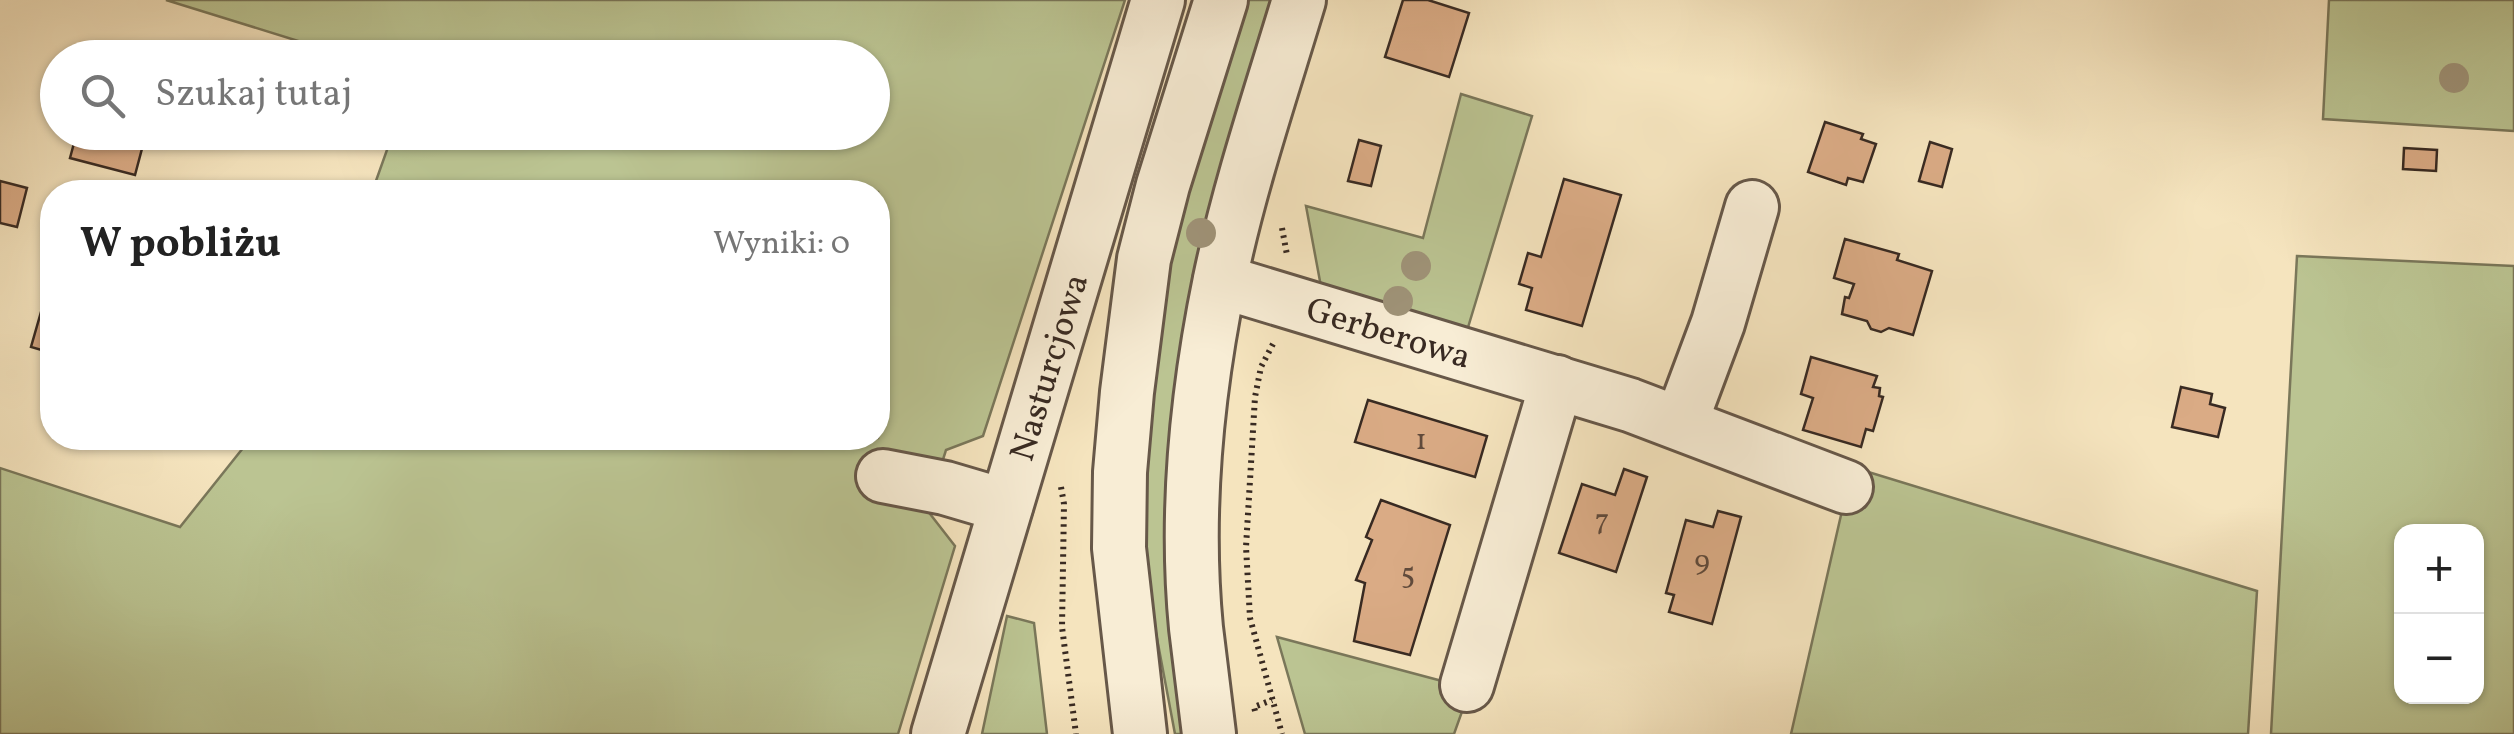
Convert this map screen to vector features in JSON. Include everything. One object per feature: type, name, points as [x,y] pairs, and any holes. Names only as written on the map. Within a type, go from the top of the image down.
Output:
[{"type":"street","name":"Nasturcjowa","points":[[938,734],[1158,0]]},
{"type":"street","points":[[1140,734],[1119,548],[1126,392],[1144,259],[1221,0]]},
{"type":"street","points":[[1233,727],[1196,625],[1194,494],[1204,380],[1220,281],[1248,167],[1299,0]]},
{"type":"street","points":[[1680,422],[1718,323],[1752,207]]},
{"type":"street","name":"Gerberowa","points":[[1220,281],[1680,422],[1846,487]]},
{"type":"street","points":[[1467,686],[1557,382]]},
{"type":"street","points":[[884,476],[945,488],[1013,482]]},
{"type":"path","points":[[1280,219],[1292,274],[1288,302],[1276,337],[1260,367],[1246,547],[1250,618],[1282,734]]},
{"type":"path","points":[[1013,482],[1053,472],[1061,484],[1062,627],[1076,734]]},
{"type":"path","points":[[1233,727],[1254,707],[1272,700]]},
{"type":"green space","points":[[166,0],[1125,0],[983,436],[946,450],[927,510],[955,546],[898,734],[0,734],[0,468],[180,527],[241,450],[890,450],[890,180],[376,180],[387,150],[890,150],[890,40],[295,40]]},
{"type":"green space","points":[[1240,0],[1277,0],[1207,225],[1186,734],[1175,734],[1136,527],[1169,234]]},
{"type":"green space","points":[[2329,0],[2514,0],[2514,131],[2323,119]]},
{"type":"green space","points":[[1461,94],[1532,116],[1466,334],[1322,292],[1306,206],[1423,238]]},
{"type":"green space","points":[[2297,256],[2514,266],[2514,734],[2271,734]]},
{"type":"green space","points":[[1852,467],[2257,591],[2248,734],[1791,734]]},
{"type":"green space","points":[[1007,616],[1034,623],[1047,734],[982,734]]},
{"type":"green space","points":[[1277,637],[1442,681],[1469,692],[1454,734],[1305,734]]},
{"type":"building","points":[[1403,0],[1428,0],[1469,13],[1449,77],[1385,57]]},
{"type":"building","points":[[1825,122],[1863,134],[1861,139],[1876,144],[1863,182],[1848,178],[1846,185],[1808,172]]},
{"type":"building","points":[[1359,140],[1381,146],[1371,186],[1348,181]]},
{"type":"building","points":[[1930,142],[1952,149],[1942,187],[1919,181]]},
{"type":"building","points":[[2404,148],[2437,150],[2436,171],[2403,169]]},
{"type":"building","points":[[72,150],[142,150],[135,175],[70,158]]},
{"type":"building","points":[[1564,179],[1621,195],[1582,326],[1526,310],[1532,288],[1519,284],[1528,253],[1541,257]]},
{"type":"building","points":[[0,181],[27,188],[17,227],[0,223]]},
{"type":"building","points":[[1845,239],[1899,254],[1897,260],[1932,271],[1913,335],[1889,328],[1881,332],[1871,329],[1867,321],[1842,314],[1845,297],[1849,298],[1854,284],[1834,278]]},
{"type":"building","points":[[40,316],[40,350],[31,347]]},
{"type":"building","points":[[1811,357],[1877,376],[1873,387],[1880,388],[1879,396],[1883,397],[1873,431],[1866,429],[1861,447],[1803,430],[1813,398],[1801,394]]},
{"type":"building","points":[[2181,387],[2212,394],[2210,404],[2225,408],[2218,437],[2172,427]]},
{"type":"building","points":[[1368,400],[1487,436],[1475,477],[1355,442]]},
{"type":"building","points":[[1624,469],[1647,477],[1616,572],[1559,553],[1582,484],[1615,495]]},
{"type":"building","points":[[1381,500],[1450,525],[1410,655],[1354,641],[1365,583],[1356,580],[1372,540],[1366,537]]},
{"type":"building","points":[[1718,511],[1741,517],[1712,624],[1669,612],[1674,595],[1666,593],[1686,520],[1713,527]]}]
